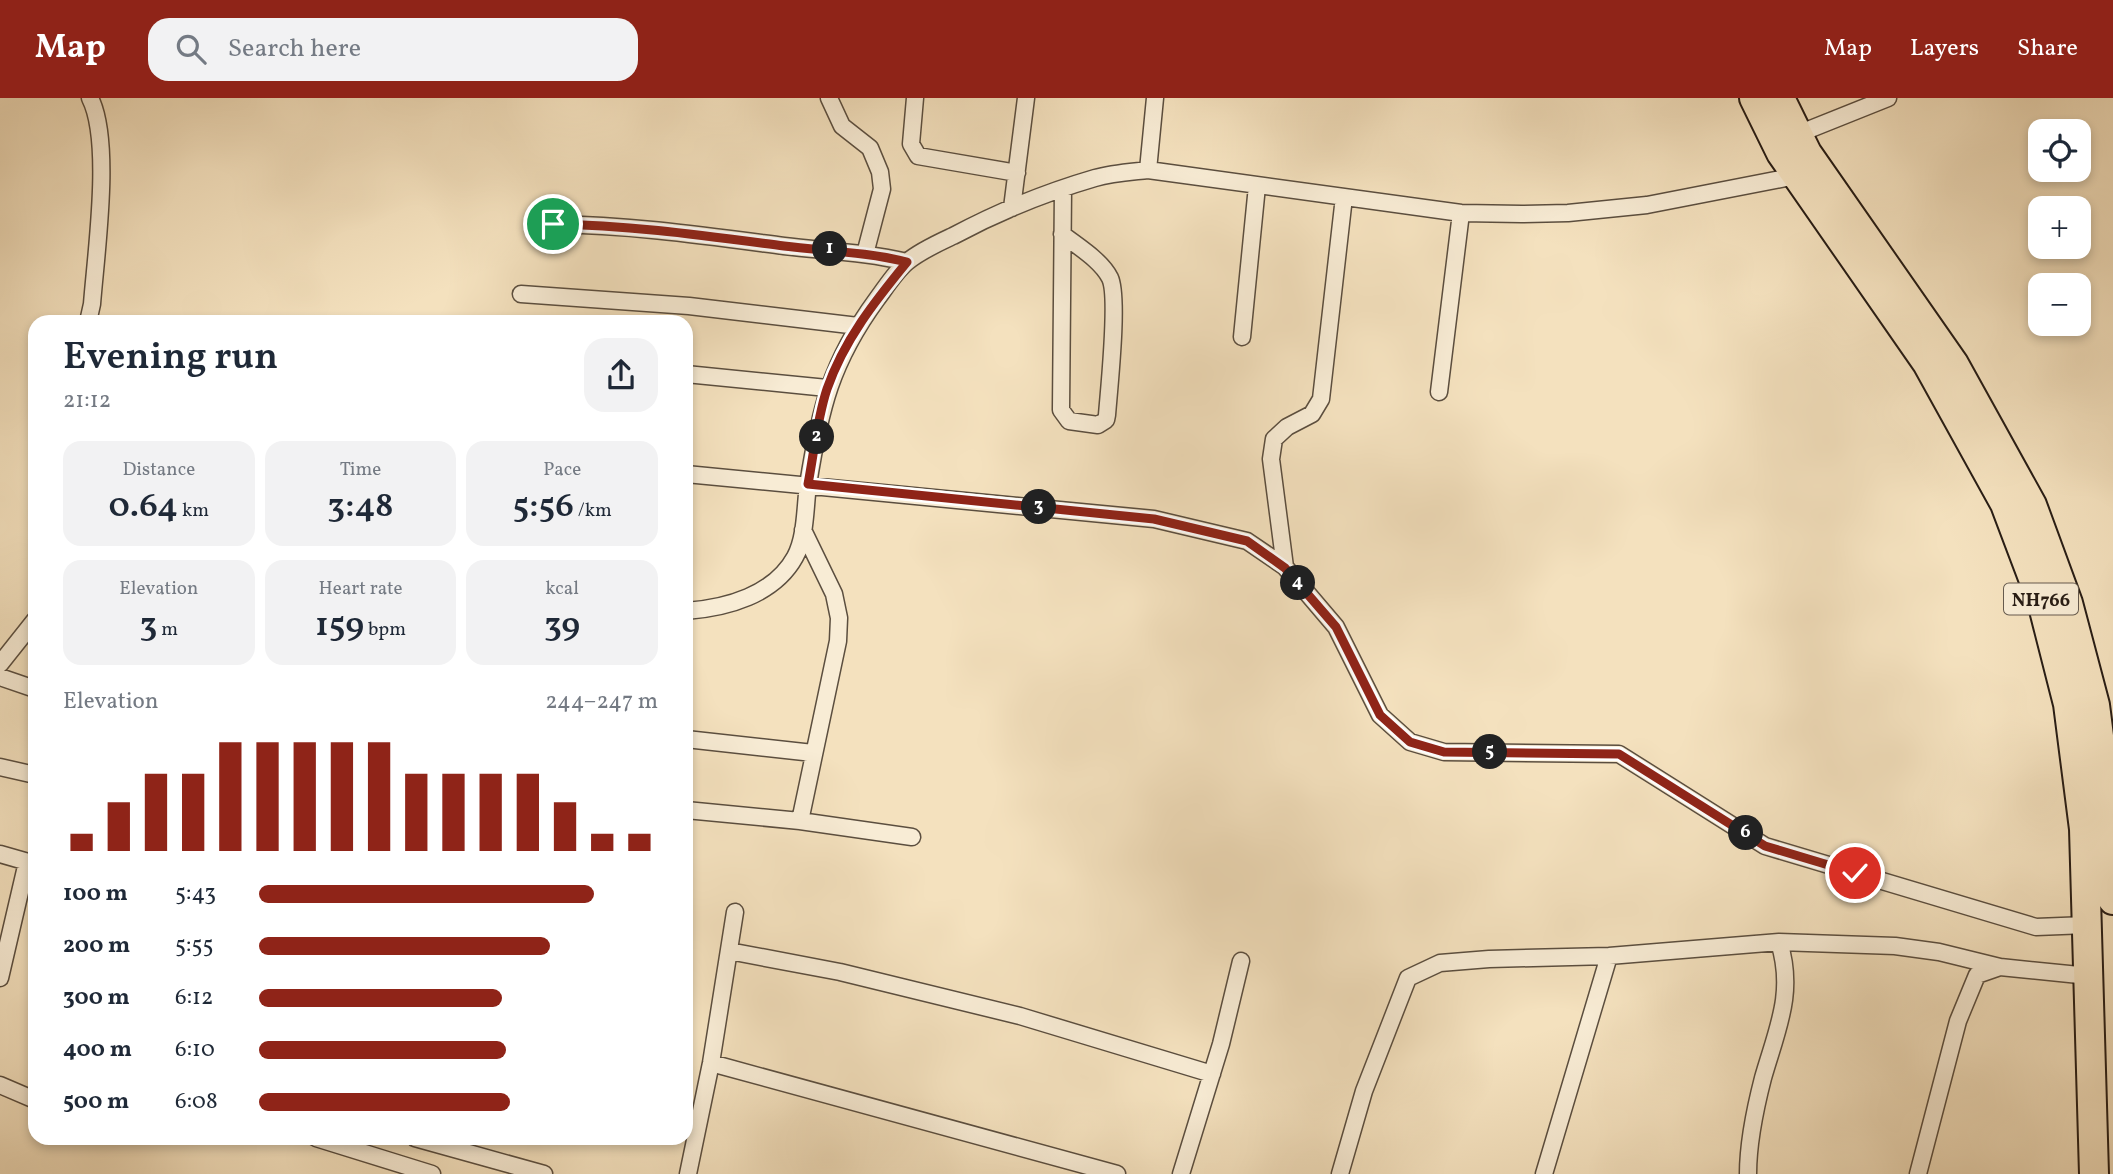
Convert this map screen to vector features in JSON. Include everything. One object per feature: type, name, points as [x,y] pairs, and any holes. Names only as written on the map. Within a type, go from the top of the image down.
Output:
[{"type":"highway","name":"NH766","points":[[1754,98],[1781,153],[1806,171],[1954,364],[2032,505],[2068,603],[2095,705],[2111,830],[2113,900]]},
{"type":"highway","name":"NH766","points":[[1780,98],[1798,134],[1806,171],[1927,363],[2005,504],[2042,602],[2068,704],[2084,829],[2094,1174]]},
{"type":"street","points":[[90,98],[95,107],[100,133],[101,177],[90,315]]},
{"type":"street","points":[[829,98],[842,126],[870,148],[880,172],[882,189],[865,254]]},
{"type":"street","points":[[915,98],[911,144],[918,156],[1017,173]]},
{"type":"street","points":[[1012,208],[1026,98]]},
{"type":"street","points":[[1148,170],[1155,98]]},
{"type":"street","points":[[1798,134],[1888,98]]},
{"type":"street","points":[[693,611],[762,592],[781,577],[796,555],[803,530],[808,484],[827,388],[848,341],[907,262],[982,221],[1012,208],[1098,177],[1148,170],[1461,213],[1568,214],[1647,205],[1806,171]]},
{"type":"street","points":[[1242,337],[1257,186]]},
{"type":"street","points":[[1062,234],[1100,265],[1112,280],[1114,307],[1107,415],[1106,420],[1098,425],[1069,421],[1061,410],[1062,234],[1063,189]]},
{"type":"street","points":[[1285,568],[1271,459],[1274,439],[1287,427],[1312,414],[1321,399],[1344,197]]},
{"type":"street","points":[[1440,392],[1461,213]]},
{"type":"street","points":[[553,224],[603,225],[865,254],[907,262]]},
{"type":"street","points":[[521,294],[689,306],[858,326]]},
{"type":"street","points":[[693,375],[827,388]]},
{"type":"street","points":[[693,475],[1154,519],[1247,541],[1285,568],[1336,627],[1380,715],[1410,742],[1444,752],[1619,754],[1765,846],[2036,927],[2087,925]]},
{"type":"street","points":[[800,821],[838,641],[839,618],[834,594],[803,530]]},
{"type":"street","points":[[0,664],[28,639]]},
{"type":"street","points":[[0,677],[28,687]]},
{"type":"street","points":[[693,740],[813,753]]},
{"type":"street","points":[[0,767],[28,773]]},
{"type":"street","points":[[693,811],[800,821],[912,837]]},
{"type":"street","points":[[0,854],[28,862]]},
{"type":"street","points":[[0,978],[28,874]]},
{"type":"street","points":[[688,1174],[711,1063],[736,912]]},
{"type":"street","points":[[1340,1174],[1364,1091],[1408,978],[1440,963],[1609,956],[1779,942],[1895,946],[1939,952],[2000,967],[2089,976]]},
{"type":"street","points":[[1748,1174],[1748,1153],[1755,1114],[1787,987],[1785,961],[1779,942]]},
{"type":"street","points":[[729,951],[840,972],[1020,1016],[1212,1073]]},
{"type":"street","points":[[1544,1174],[1609,956]]},
{"type":"street","points":[[1181,1174],[1212,1073],[1241,961]]},
{"type":"street","points":[[1918,1174],[1968,992],[1977,975],[2000,967]]},
{"type":"street","points":[[711,1063],[1117,1174]]},
{"type":"street","points":[[0,1085],[28,1097]]},
{"type":"street","points":[[339,1145],[432,1174]]},
{"type":"street","points":[[440,1145],[538,1173]]},
{"type":"route","points":[[553,224],[603,225],[793,247],[843,250],[907,262],[848,341],[827,388],[808,484],[1154,519],[1247,541],[1285,568],[1336,627],[1380,715],[1410,742],[1444,752],[1619,754],[1765,846],[1855,873]]}]
